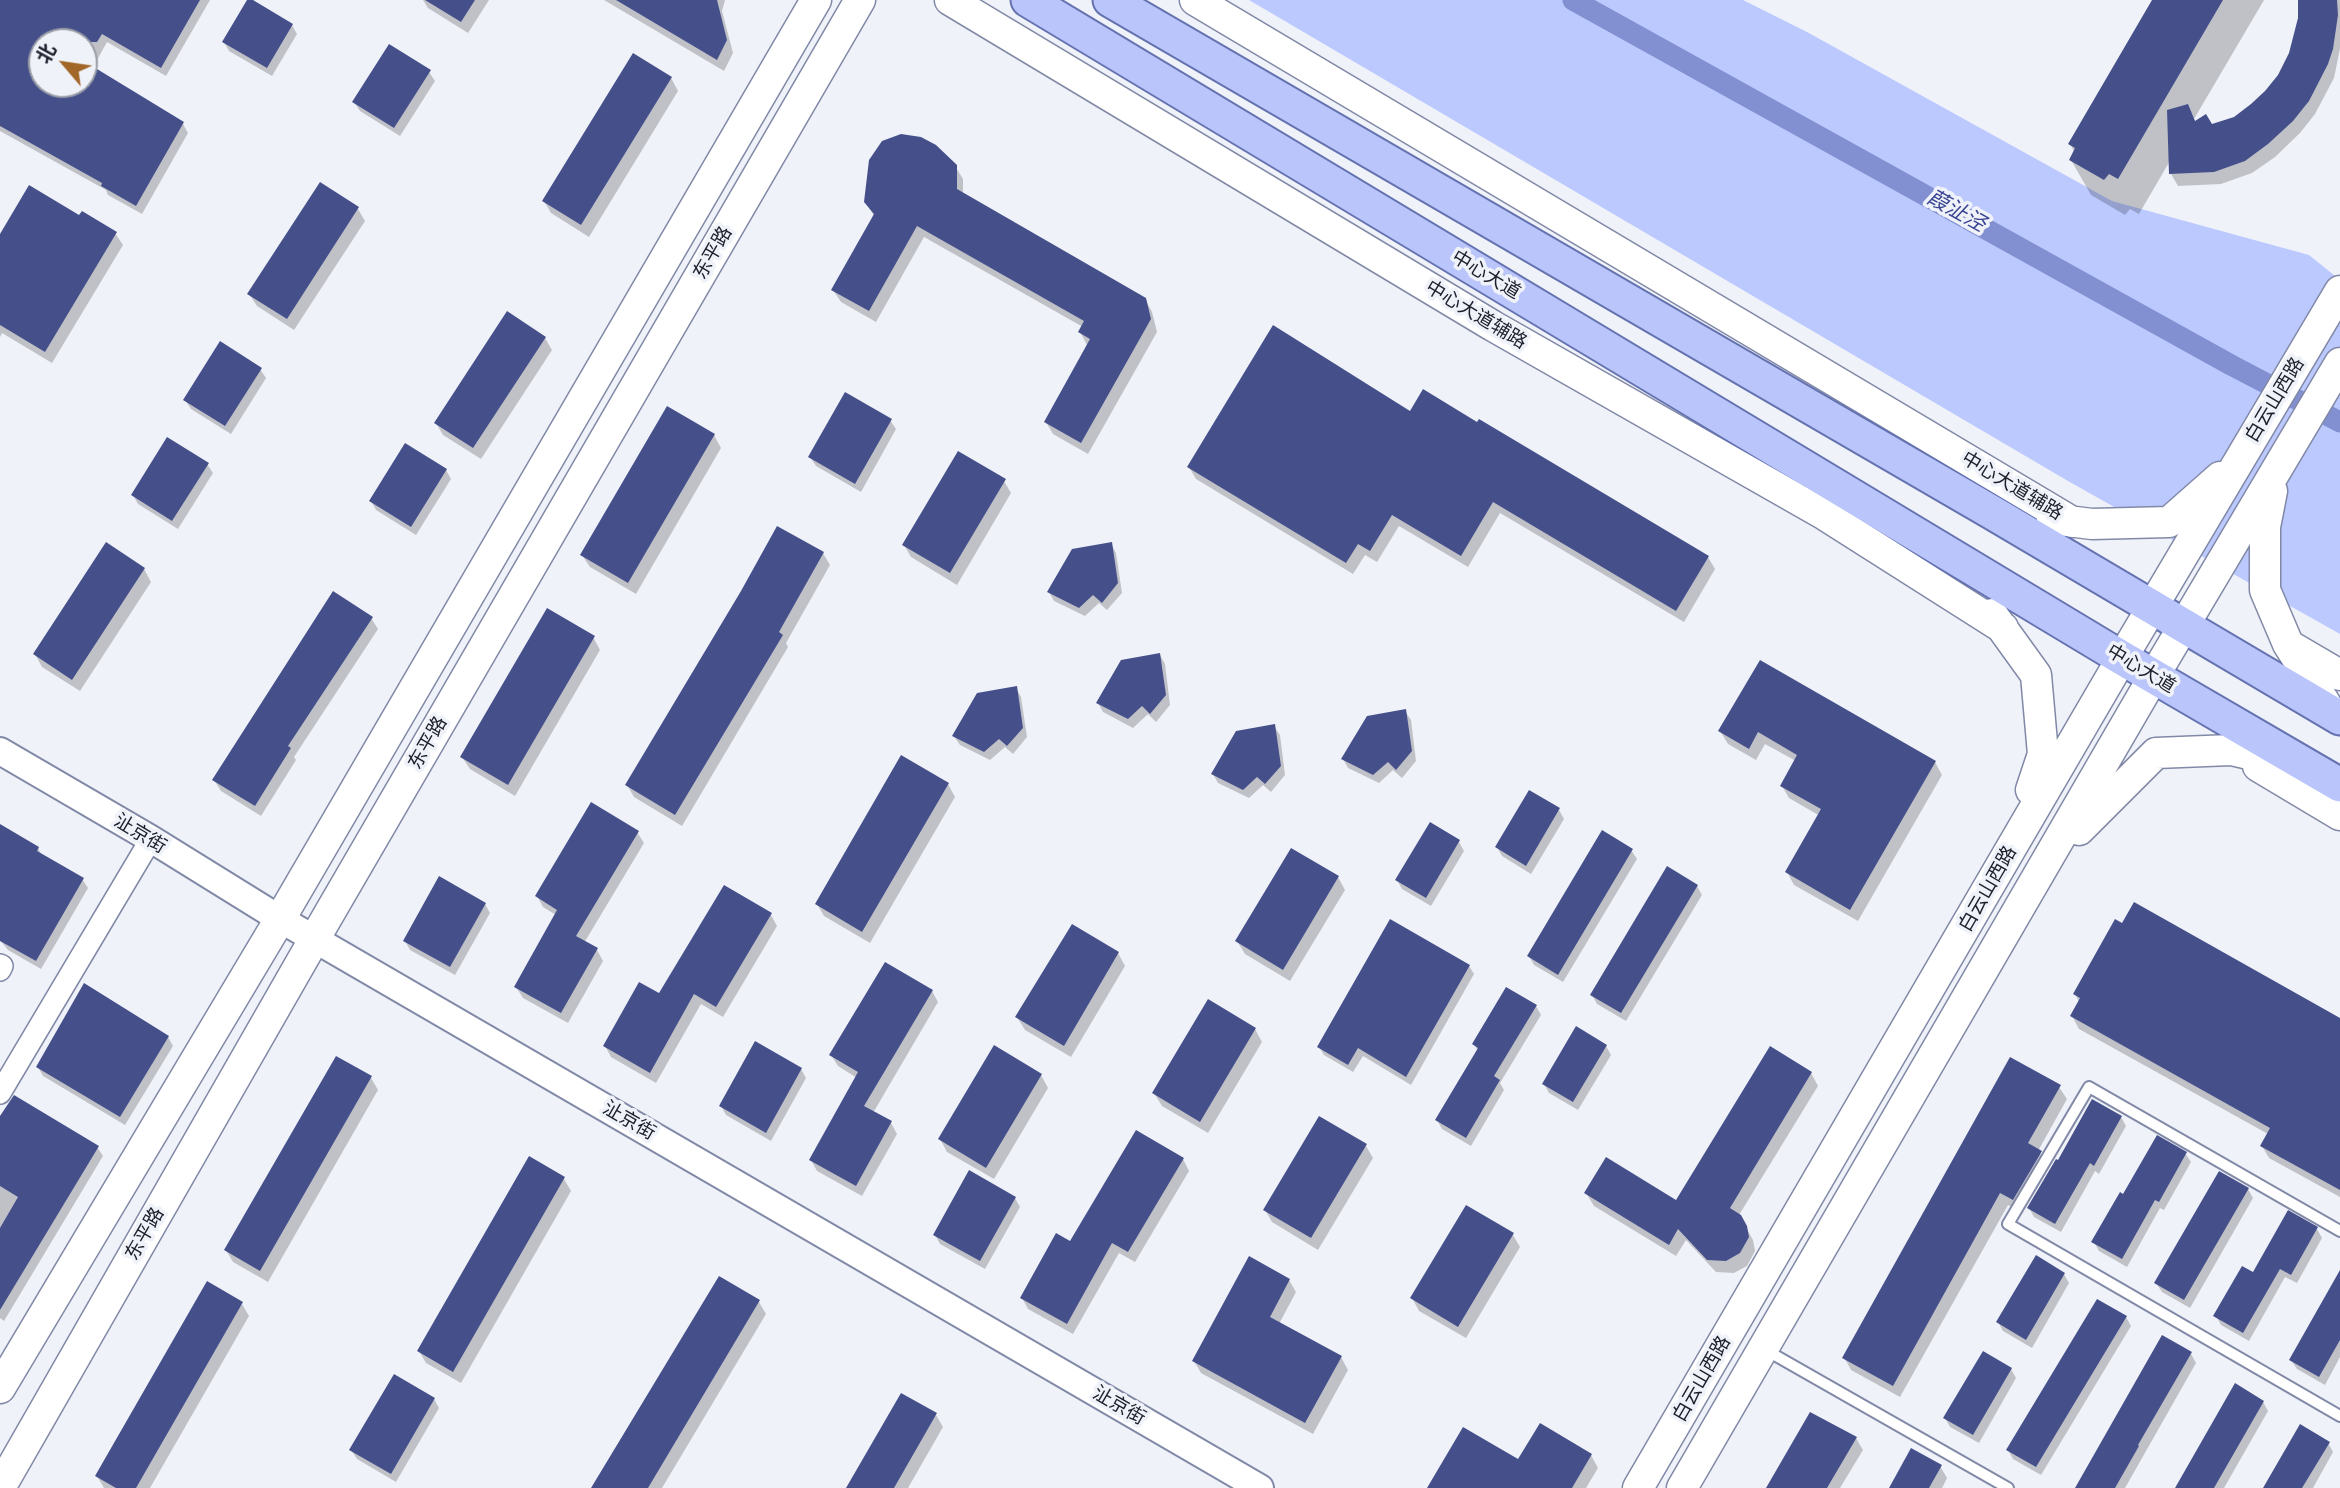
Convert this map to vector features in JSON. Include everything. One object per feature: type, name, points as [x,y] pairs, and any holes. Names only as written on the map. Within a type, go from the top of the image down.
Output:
[{"type":"main road","name":"东平路","points":[[2,1380],[280,919],[816,0]]},
{"type":"main road","name":"东平路","points":[[0,1488],[315,938],[860,0]]},
{"type":"main road","name":"中心大道辅路","points":[[950,0],[1493,326],[1825,515],[2003,628]]},
{"type":"main road","name":"中心大道","points":[[1028,0],[2122,658],[2327,778]]},
{"type":"main road","points":[[1110,0],[1993,513],[2336,716]]},
{"type":"main road","name":"中心大道辅路","points":[[1195,0],[2072,522]]},
{"type":"main road","name":"白云山西路","points":[[1638,1488],[2122,658],[2340,291]]},
{"type":"main road","name":"白云山西路","points":[[1682,1488],[2183,626],[2338,367]]},
{"type":"main road","points":[[1993,513],[2092,524],[2169,522],[2241,458]]},
{"type":"main road","points":[[2283,458],[2265,527],[2265,590],[2288,644],[2336,716]]},
{"type":"main road","name":"中心大道","points":[[1943,550],[2036,675],[2043,754],[2014,844]]},
{"type":"main road","points":[[2288,644],[2340,675]]},
{"type":"main road","points":[[2231,750],[2340,815]]},
{"type":"main road","name":"白云山西路","points":[[2037,878],[2094,812],[2155,753],[2231,750],[2327,778]]},
{"type":"street","name":"沚京街","points":[[0,751],[151,839],[280,919],[1260,1488]]},
{"type":"street","points":[[0,1093],[151,839]]},
{"type":"lane","points":[[2340,1231],[2088,1087],[2008,1224],[2340,1416]]},
{"type":"lane","points":[[1763,1349],[2008,1488]]},
{"type":"shaded area","points":[[1249,0],[1743,0],[1807,32],[2112,201],[2309,255],[2340,280],[2340,634],[2068,481]]},
{"type":"building","points":[[0,0],[200,0],[161,68],[102,34],[98,40],[98,28],[28,28],[28,98],[98,98],[98,70],[184,122],[136,206],[101,186],[102,183],[0,126]]},
{"type":"building","points":[[247,0],[253,0],[293,24],[267,68],[222,42]]},
{"type":"building","points":[[425,0],[475,0],[461,22]]},
{"type":"building","points":[[616,0],[717,0],[727,40],[717,60]]},
{"type":"building","points":[[2152,0],[2223,0],[2118,179],[2109,174],[2104,180],[2069,160],[2075,148],[2068,144]]},
{"type":"building","points":[[2298,0],[2337,0],[2338,15],[2333,49],[2309,101],[2293,121],[2245,161],[2214,172],[2169,174],[2167,110],[2188,104],[2195,121],[2206,114],[2212,124],[2234,117],[2251,104],[2278,75],[2289,53],[2298,18]]},
{"type":"building","points":[[389,44],[431,70],[394,128],[352,102]]},
{"type":"building","points":[[633,53],[672,77],[581,225],[542,201]]},
{"type":"building","points":[[901,134],[921,137],[936,145],[957,165],[957,189],[1146,298],[1151,319],[1081,443],[1044,422],[1090,339],[1078,332],[1084,321],[917,226],[869,311],[831,290],[874,214],[864,202],[869,160],[882,141]]},
{"type":"building","points":[[320,182],[359,207],[287,319],[247,294]]},
{"type":"building","points":[[29,185],[79,215],[82,211],[117,232],[45,352],[0,325],[0,234]]},
{"type":"building","points":[[507,311],[546,337],[473,448],[434,423]]},
{"type":"building","points":[[1273,325],[1410,411],[1423,389],[1477,422],[1479,419],[1709,556],[1676,611],[1493,502],[1461,556],[1392,515],[1370,551],[1358,544],[1346,563],[1187,467]]},
{"type":"building","points":[[220,341],[262,368],[225,426],[183,400]]},
{"type":"building","points":[[845,392],[892,419],[855,484],[808,457]]},
{"type":"building","points":[[667,406],[715,434],[628,583],[580,555]]},
{"type":"building","points":[[167,437],[209,463],[172,521],[131,495]]},
{"type":"building","points":[[405,443],[447,469],[411,527],[369,501]]},
{"type":"building","points":[[958,451],[1006,479],[950,573],[902,545]]},
{"type":"building","points":[[777,526],[824,552],[779,632],[783,635],[675,815],[625,785]]},
{"type":"building","points":[[106,542],[145,568],[72,680],[33,654]]},
{"type":"building","points":[[1112,542],[1118,583],[1102,603],[1093,595],[1079,608],[1047,592],[1072,549]]},
{"type":"building","points":[[333,591],[373,617],[288,746],[291,748],[255,806],[212,780]]},
{"type":"building","points":[[547,608],[595,636],[508,785],[460,757]]},
{"type":"building","points":[[1160,653],[1166,695],[1150,714],[1142,706],[1128,719],[1096,703],[1121,660]]},
{"type":"building","points":[[1760,660],[1936,761],[1850,910],[1785,872],[1821,809],[1780,786],[1797,755],[1758,732],[1749,749],[1718,731]]},
{"type":"building","points":[[1017,686],[1023,728],[1007,746],[999,739],[984,752],[952,736],[977,693]]},
{"type":"building","points":[[1406,709],[1412,751],[1396,770],[1388,762],[1373,775],[1341,759],[1367,716]]},
{"type":"building","points":[[1275,724],[1281,766],[1265,784],[1257,777],[1243,790],[1211,774],[1236,731]]},
{"type":"building","points":[[901,755],[949,783],[862,932],[815,904]]},
{"type":"building","points":[[1529,790],[1560,808],[1526,866],[1495,847]]},
{"type":"building","points":[[591,802],[639,831],[576,936],[598,948],[561,1013],[514,987],[557,910],[535,896]]},
{"type":"building","points":[[1430,822],[1460,840],[1426,898],[1395,880]]},
{"type":"building","points":[[0,824],[39,847],[37,851],[84,878],[36,961],[0,941]]},
{"type":"building","points":[[1602,830],[1633,849],[1558,975],[1527,956]]},
{"type":"building","points":[[1291,848],[1339,876],[1283,970],[1235,941]]},
{"type":"building","points":[[1667,866],[1698,885],[1621,1013],[1590,995]]},
{"type":"building","points":[[439,876],[486,903],[450,967],[403,941]]},
{"type":"building","points":[[724,885],[772,913],[716,1007],[694,994],[650,1073],[603,1046],[639,982],[659,993]]},
{"type":"building","points":[[2134,902],[2340,1018],[2340,1190],[2260,1146],[2270,1128],[2070,1016],[2080,998],[2073,994],[2115,919],[2122,923]]},
{"type":"building","points":[[1390,919],[1470,965],[1406,1077],[1358,1048],[1348,1065],[1317,1047]]},
{"type":"building","points":[[1072,924],[1119,952],[1064,1046],[1015,1017]]},
{"type":"building","points":[[885,962],[933,990],[864,1106],[892,1121],[856,1186],[809,1160],[858,1072],[829,1055]]},
{"type":"building","points":[[84,983],[169,1036],[120,1117],[36,1067]]},
{"type":"building","points":[[1506,987],[1537,1005],[1494,1076],[1500,1080],[1466,1138],[1435,1120],[1478,1048],[1472,1044]]},
{"type":"building","points":[[1208,999],[1256,1028],[1200,1122],[1152,1093]]},
{"type":"building","points":[[1576,1026],[1607,1045],[1573,1102],[1542,1084]]},
{"type":"building","points":[[755,1041],[802,1068],[766,1133],[719,1106]]},
{"type":"building","points":[[994,1045],[1042,1074],[986,1168],[938,1139]]},
{"type":"building","points":[[1770,1046],[1812,1072],[1730,1208],[1741,1215],[1747,1226],[1749,1237],[1740,1253],[1726,1261],[1707,1260],[1678,1229],[1669,1245],[1584,1193],[1606,1157],[1676,1200]]},
{"type":"building","points":[[336,1056],[372,1076],[260,1271],[224,1250]]},
{"type":"building","points":[[2010,1057],[2061,1085],[2028,1143],[2042,1151],[2013,1200],[2000,1193],[1893,1386],[1842,1358]]},
{"type":"building","points":[[14,1095],[99,1146],[0,1310],[0,1228],[18,1197],[0,1186],[0,1116]]},
{"type":"building","points":[[2092,1099],[2122,1116],[2094,1166],[2090,1163],[2055,1224],[2027,1208]]},
{"type":"building","points":[[1319,1116],[1367,1144],[1311,1238],[1263,1210]]},
{"type":"building","points":[[1136,1130],[1184,1158],[1128,1252],[1112,1243],[1067,1324],[1020,1298],[1056,1233],[1070,1241]]},
{"type":"building","points":[[2157,1135],[2187,1152],[2159,1202],[2155,1200],[2122,1259],[2091,1242]]},
{"type":"building","points":[[529,1156],[565,1177],[453,1372],[417,1351]]},
{"type":"building","points":[[969,1170],[1016,1197],[980,1261],[933,1235]]},
{"type":"building","points":[[2219,1171],[2249,1188],[2184,1300],[2154,1283]]},
{"type":"building","points":[[1466,1205],[1514,1233],[1458,1327],[1410,1298]]},
{"type":"building","points":[[2288,1210],[2318,1227],[2291,1275],[2280,1269],[2243,1333],[2213,1316],[2242,1266],[2253,1272]]},
{"type":"building","points":[[2036,1255],[2065,1273],[2026,1340],[1996,1322]]},
{"type":"building","points":[[1249,1256],[1290,1279],[1270,1317],[1342,1356],[1305,1423],[1192,1361]]},
{"type":"building","points":[[2340,1270],[2340,1340],[2319,1377],[2289,1360]]},
{"type":"building","points":[[719,1276],[760,1300],[648,1488],[591,1488]]},
{"type":"building","points":[[207,1281],[243,1302],[136,1488],[116,1488],[95,1476]]},
{"type":"building","points":[[2097,1299],[2127,1316],[2036,1467],[2006,1450]]},
{"type":"building","points":[[2162,1335],[2192,1352],[2139,1446],[2115,1488],[2075,1488]]},
{"type":"building","points":[[1983,1351],[2012,1368],[1973,1435],[1943,1418]]},
{"type":"building","points":[[394,1374],[435,1398],[391,1474],[349,1450]]},
{"type":"building","points":[[2235,1383],[2264,1401],[2214,1488],[2175,1488]]},
{"type":"building","points":[[901,1393],[937,1413],[894,1488],[846,1488]]},
{"type":"building","points":[[1810,1412],[1857,1437],[1827,1488],[1766,1488]]},
{"type":"building","points":[[1540,1423],[1592,1454],[1572,1488],[1427,1488],[1463,1427],[1518,1459]]},
{"type":"building","points":[[2300,1424],[2330,1442],[2302,1488],[2263,1488]]},
{"type":"building","points":[[1911,1448],[1942,1465],[1929,1488],[1889,1488]]},
{"type":"waterway","name":"葭沚泾","points":[[1573,0],[2231,365],[2340,422]]}]
